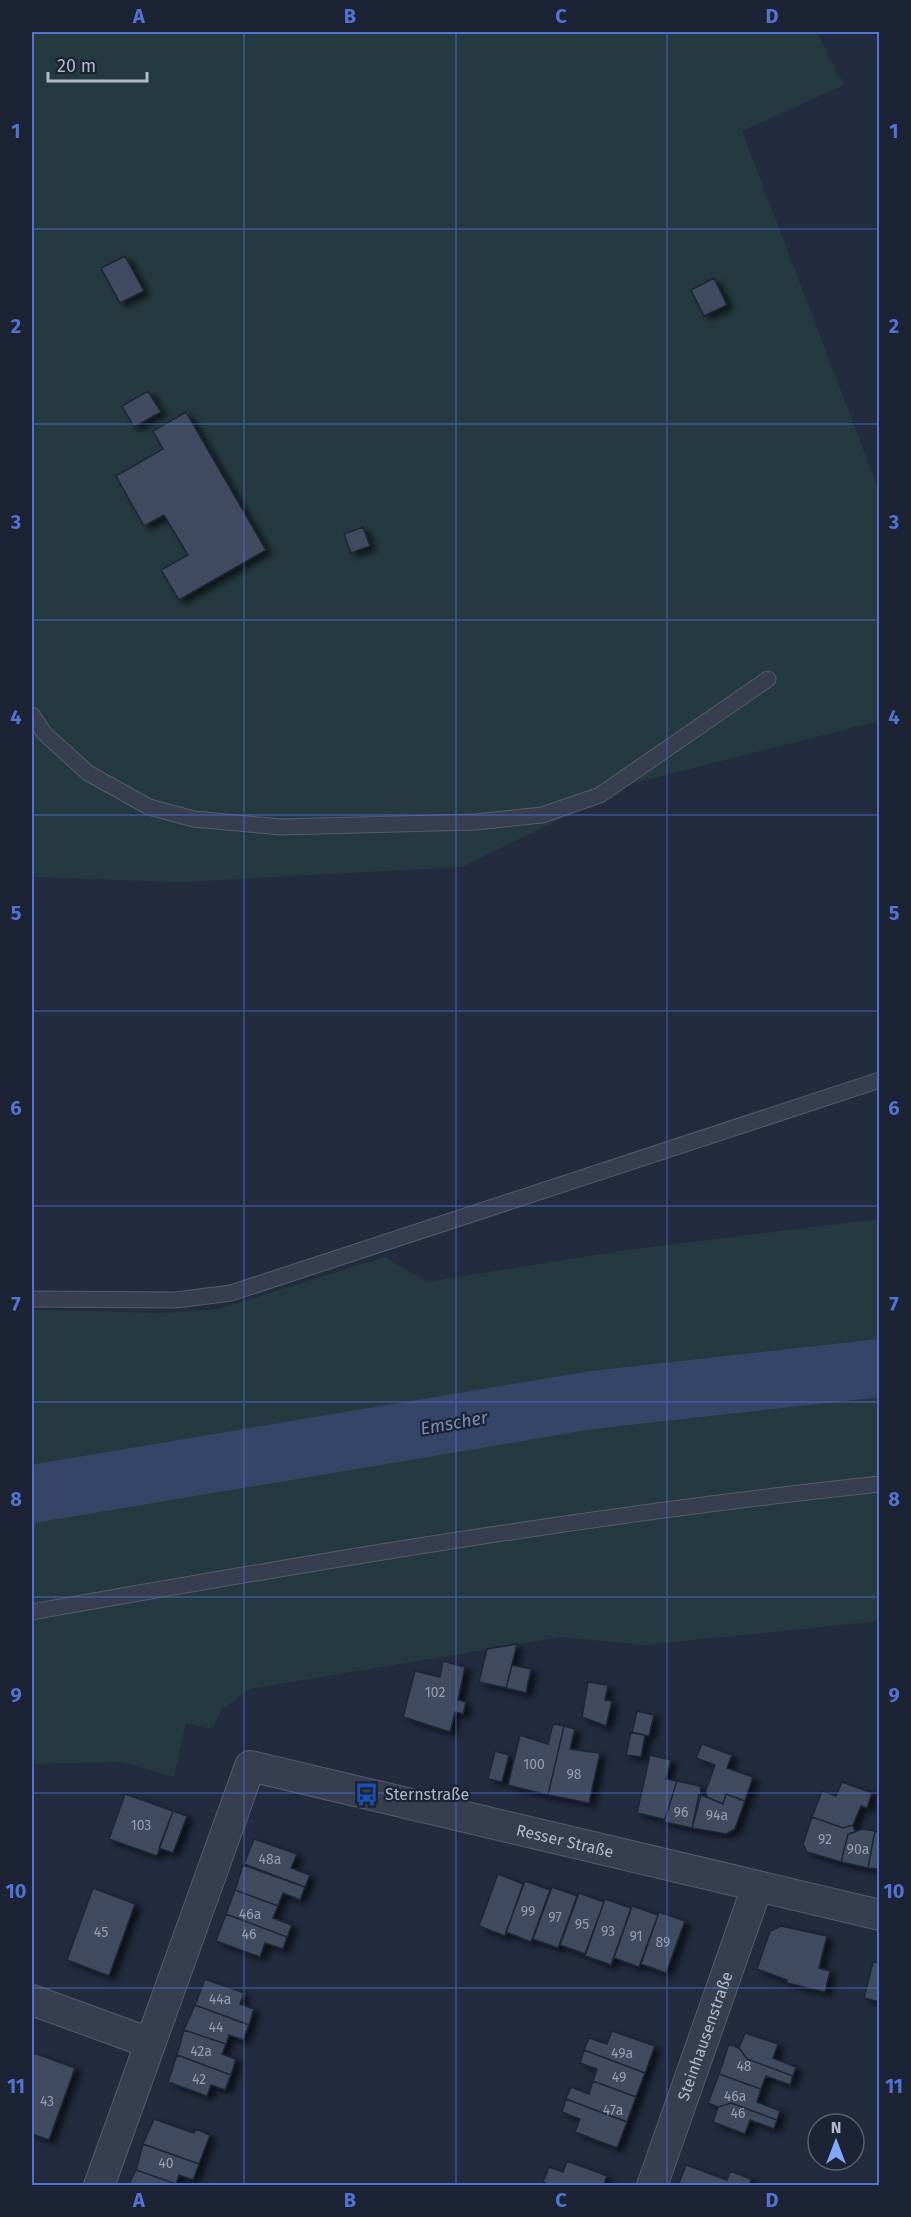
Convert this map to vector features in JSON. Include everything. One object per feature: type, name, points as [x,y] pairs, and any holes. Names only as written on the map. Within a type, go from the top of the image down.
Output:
[{"type":"street","name":"Resser Straße","points":[[150,2043],[250,1766],[879,1915]]},
{"type":"street","name":"Steinhausenstraße","points":[[652,2186],[757,1887]]},
{"type":"street","points":[[32,2000],[150,2043],[99,2186]]},
{"type":"lane","points":[[32,715],[44,733],[88,773],[149,807],[194,819],[281,827],[475,822],[542,815],[600,795],[768,680]]},
{"type":"lane","points":[[32,1299],[176,1300],[231,1293],[879,1080]]},
{"type":"lane","points":[[32,1612],[525,1529],[749,1498],[879,1484]]},
{"type":"green space","points":[[32,32],[817,32],[844,85],[742,131],[879,491],[879,721],[634,783],[462,867],[180,882],[32,877]]},
{"type":"green space","points":[[879,1219],[879,1621],[645,1645],[561,1637],[250,1689],[221,1710],[213,1729],[186,1723],[174,1777],[123,1762],[32,1764],[32,1310],[164,1313],[219,1309],[385,1257],[427,1282],[621,1251]]},
{"type":"building","points":[[125,256],[144,291],[120,303],[101,268]]},
{"type":"building","points":[[714,278],[727,305],[704,316],[691,290]]},
{"type":"building","points":[[148,391],[161,412],[134,427],[122,406]]},
{"type":"building","points":[[186,412],[266,550],[179,600],[161,570],[188,555],[164,515],[144,526],[116,476],[163,449],[153,431]]},
{"type":"building","points":[[363,527],[370,546],[351,553],[344,534]]},
{"type":"building","points":[[517,1644],[506,1688],[479,1682],[487,1649]]},
{"type":"building","points":[[443,1661],[465,1667],[458,1700],[466,1702],[463,1714],[455,1712],[450,1732],[403,1717],[415,1671],[440,1677]]},
{"type":"building","points":[[512,1665],[531,1669],[526,1693],[506,1688]]},
{"type":"building","points":[[588,1682],[608,1685],[605,1700],[612,1701],[606,1726],[582,1717]]},
{"type":"building","points":[[637,1711],[654,1715],[649,1736],[632,1733]]},
{"type":"building","points":[[553,1724],[564,1726],[548,1795],[508,1785],[520,1735],[548,1744]]},
{"type":"building","points":[[564,1726],[575,1729],[570,1749],[600,1753],[589,1803],[548,1795]]},
{"type":"building","points":[[631,1732],[645,1735],[641,1757],[626,1755]]},
{"type":"building","points":[[702,1744],[732,1755],[727,1768],[753,1777],[745,1801],[726,1794],[723,1804],[707,1797],[706,1790],[715,1765],[696,1758]]},
{"type":"building","points":[[495,1751],[509,1755],[502,1782],[488,1779]]},
{"type":"building","points":[[650,1755],[671,1760],[666,1779],[677,1781],[664,1822],[663,1819],[637,1813]]},
{"type":"building","points":[[677,1781],[700,1786],[701,1795],[692,1828],[664,1822]]},
{"type":"building","points":[[842,1782],[872,1793],[867,1808],[861,1806],[853,1825],[843,1828],[812,1817],[822,1791],[836,1796]]},
{"type":"building","points":[[125,1794],[173,1811],[157,1856],[109,1839]]},
{"type":"building","points":[[699,1794],[723,1804],[726,1794],[745,1801],[735,1829],[726,1834],[692,1828]]},
{"type":"building","points":[[173,1811],[187,1816],[173,1853],[159,1848]]},
{"type":"building","points":[[812,1817],[843,1828],[853,1825],[855,1832],[848,1834],[841,1862],[807,1852],[803,1844]]},
{"type":"building","points":[[863,1829],[875,1831],[868,1868],[841,1862],[848,1834]]},
{"type":"building","points":[[875,1831],[880,1833],[880,1869],[868,1868]]},
{"type":"building","points":[[254,1839],[297,1854],[291,1868],[310,1875],[305,1887],[244,1864]]},
{"type":"building","points":[[243,1865],[305,1887],[300,1900],[283,1893],[278,1906],[235,1890]]},
{"type":"building","points":[[498,1874],[523,1884],[505,1936],[479,1926]]},
{"type":"building","points":[[525,1881],[550,1890],[531,1942],[506,1932]]},
{"type":"building","points":[[552,1887],[577,1896],[558,1948],[533,1939]]},
{"type":"building","points":[[93,1888],[135,1904],[109,1976],[67,1960]]},
{"type":"building","points":[[235,1890],[278,1906],[273,1918],[292,1925],[287,1937],[226,1914]]},
{"type":"building","points":[[579,1893],[604,1902],[585,1954],[560,1945]]},
{"type":"building","points":[[605,1899],[631,1908],[611,1965],[585,1956]]},
{"type":"building","points":[[632,1906],[658,1915],[639,1967],[614,1958]]},
{"type":"building","points":[[659,1912],[685,1921],[666,1973],[641,1964]]},
{"type":"building","points":[[226,1914],[287,1937],[283,1949],[265,1943],[260,1957],[216,1941]]},
{"type":"building","points":[[781,1926],[827,1936],[819,1968],[830,1971],[825,1992],[787,1983],[787,1980],[757,1969],[770,1931]]},
{"type":"building","points":[[873,1962],[880,1963],[880,2002],[864,1998]]},
{"type":"building","points":[[205,1979],[244,1993],[240,2004],[254,2009],[249,2025],[195,2005]]},
{"type":"building","points":[[195,2005],[249,2025],[243,2040],[229,2035],[226,2044],[184,2030]]},
{"type":"building","points":[[184,2030],[226,2044],[222,2054],[236,2059],[231,2075],[177,2055]]},
{"type":"building","points":[[612,2031],[655,2046],[645,2073],[584,2050],[589,2038],[607,2044]]},
{"type":"building","points":[[745,2033],[778,2044],[773,2058],[796,2067],[793,2076],[747,2059],[739,2048]]},
{"type":"building","points":[[729,2044],[739,2048],[747,2059],[793,2076],[790,2085],[766,2076],[761,2089],[719,2074]]},
{"type":"building","points":[[584,2050],[645,2073],[636,2097],[593,2081],[597,2069],[580,2063]]},
{"type":"building","points":[[34,2053],[75,2068],[49,2140],[32,2134],[32,2060]]},
{"type":"building","points":[[177,2055],[231,2075],[225,2090],[211,2085],[207,2096],[168,2082]]},
{"type":"building","points":[[719,2074],[761,2089],[757,2102],[780,2111],[777,2120],[731,2103],[718,2107],[708,2103]]},
{"type":"building","points":[[593,2081],[636,2097],[627,2122],[566,2099],[571,2087],[589,2094]]},
{"type":"building","points":[[566,2099],[627,2122],[617,2148],[575,2132],[580,2119],[562,2112]]},
{"type":"building","points":[[731,2103],[777,2120],[774,2129],[750,2120],[745,2134],[713,2122],[718,2107]]},
{"type":"building","points":[[154,2119],[194,2133],[196,2129],[210,2135],[199,2164],[143,2144]]},
{"type":"building","points":[[143,2144],[199,2164],[193,2180],[179,2175],[176,2184],[136,2170]]},
{"type":"building","points":[[567,2161],[607,2176],[603,2186],[552,2186],[543,2182],[549,2167],[563,2172]]},
{"type":"building","points":[[686,2165],[727,2180],[730,2171],[751,2179],[749,2186],[678,2186]]},
{"type":"building","points":[[136,2170],[176,2184],[128,2186]]},
{"type":"waterway","name":"Emscher","points":[[32,1494],[592,1400],[880,1368]]},
{"type":"place","name":"Sternstraße","points":[[367,1794]]}]
